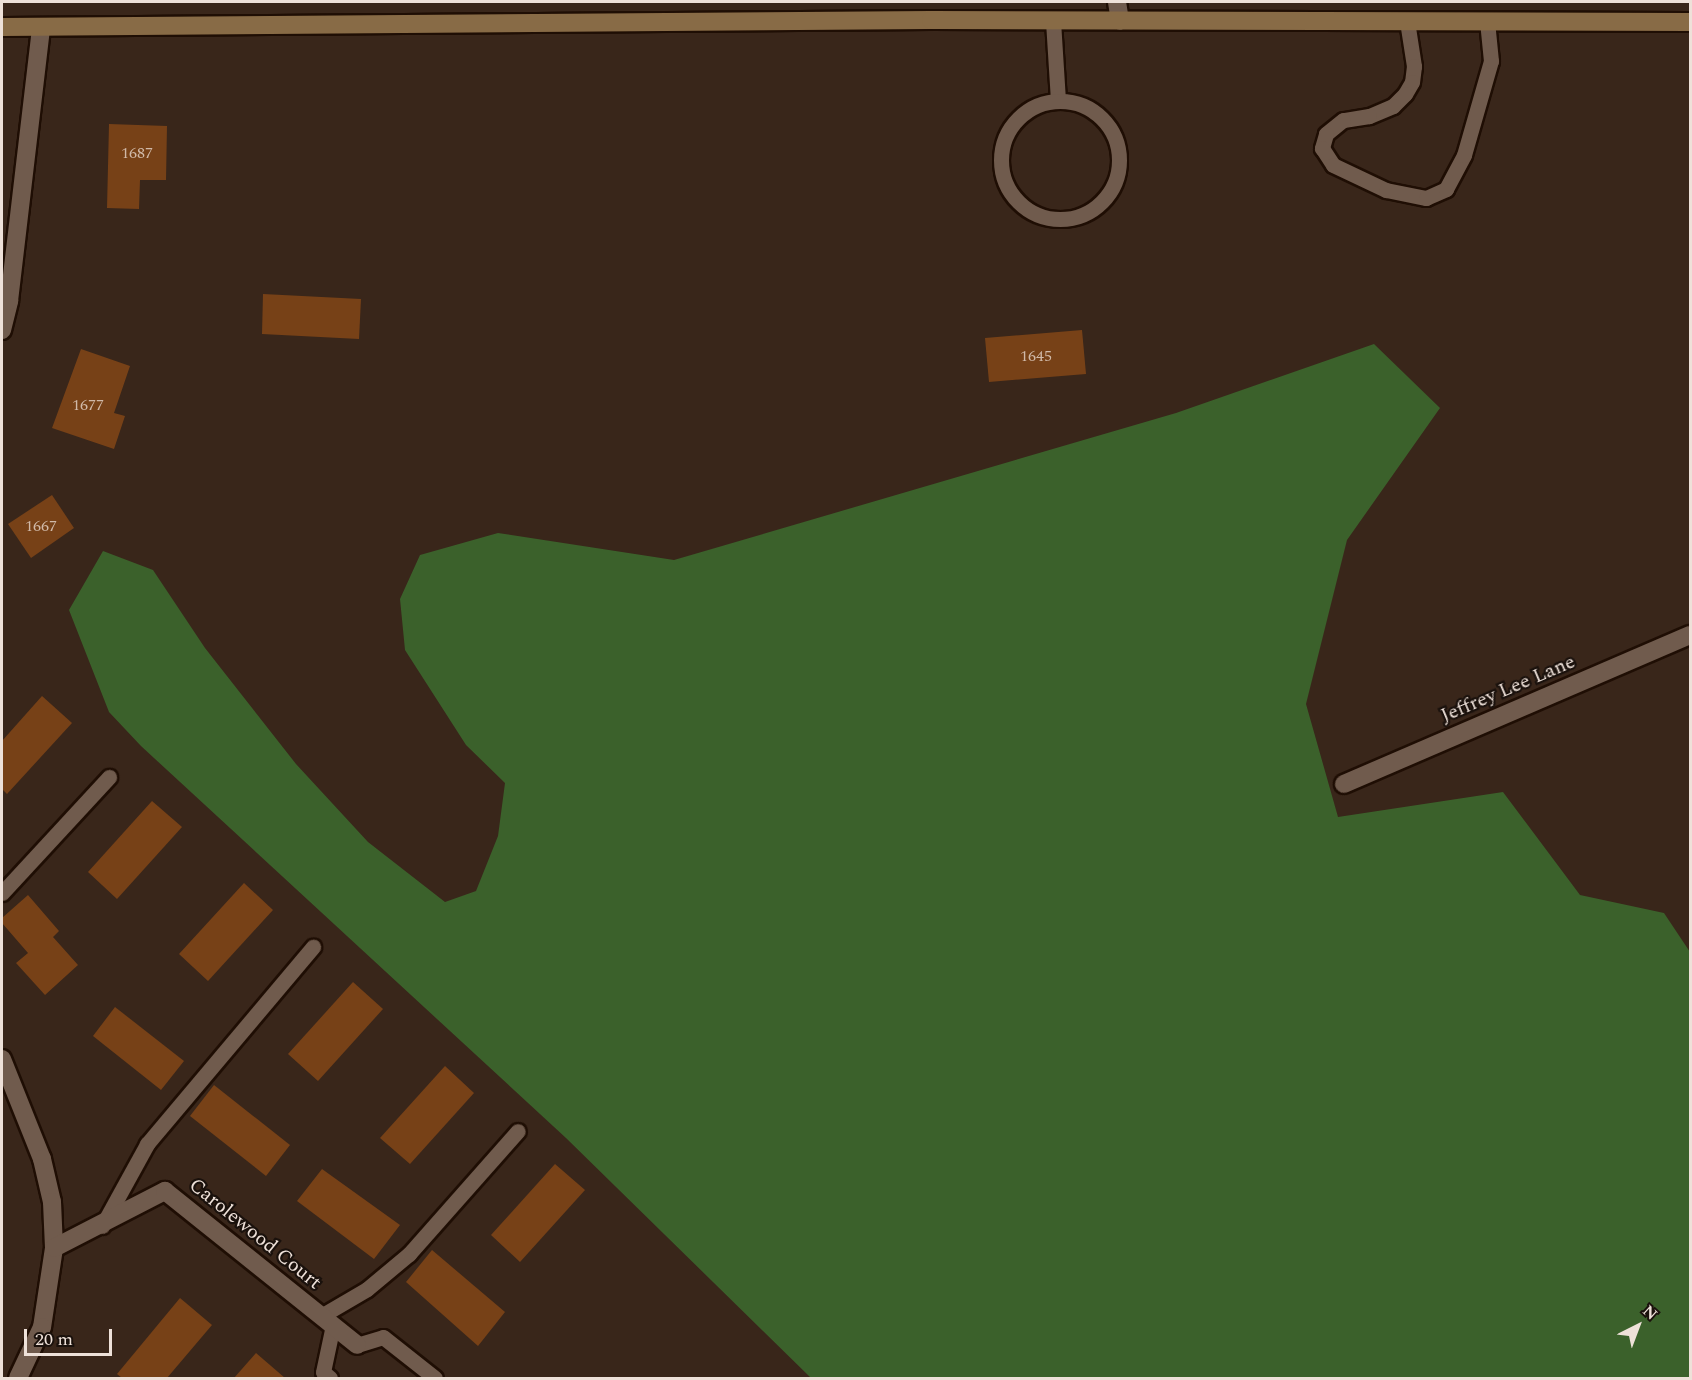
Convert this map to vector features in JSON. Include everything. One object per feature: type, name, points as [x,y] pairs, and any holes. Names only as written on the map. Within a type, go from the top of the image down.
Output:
[{"type":"main road","points":[[2,27],[1053,21],[1690,22]]},
{"type":"street","points":[[1117,2],[1120,21]]},
{"type":"street","points":[[2,330],[9,300],[41,27]]},
{"type":"street","name":"Jeffrey Lee Lane","points":[[1344,784],[1690,635]]},
{"type":"street","points":[[2,1059],[42,1159],[52,1202],[54,1248],[42,1327],[18,1378]]},
{"type":"street","name":"Carolewood Court","points":[[54,1248],[102,1226],[165,1191],[357,1345]]},
{"type":"lane","points":[[1053,21],[1058,100]]},
{"type":"lane","points":[[1407,21],[1414,66],[1412,82],[1405,94],[1385,109],[1343,120],[1326,135],[1322,148],[1333,165],[1386,190],[1426,198],[1446,189],[1464,155],[1491,61],[1486,21]]},
{"type":"lane","points":[[1058,100],[1079,103],[1097,112],[1111,127],[1119,156],[1114,186],[1103,203],[1086,214],[1066,220],[1038,215],[1015,199],[1005,182],[1000,163],[1010,127],[1023,113],[1040,104],[1058,100]]},
{"type":"lane","points":[[2,893],[109,777]]},
{"type":"lane","points":[[102,1226],[147,1144],[313,947]]},
{"type":"lane","points":[[330,1378],[323,1372],[327,1320],[409,1254],[518,1131]]},
{"type":"lane","points":[[357,1345],[383,1337],[435,1378]]},
{"type":"green space","points":[[1374,344],[1440,408],[1347,540],[1306,704],[1338,817],[1503,792],[1580,895],[1664,913],[1690,952],[1690,1378],[811,1378],[566,1138],[141,746],[109,712],[69,610],[103,551],[153,570],[205,648],[296,764],[368,842],[445,902],[476,891],[498,836],[505,783],[466,745],[405,650],[400,599],[420,555],[498,533],[674,560],[1176,413]]},
{"type":"building","points":[[109,124],[167,126],[166,180],[140,180],[139,209],[107,208]]},
{"type":"building","points":[[263,294],[361,299],[359,339],[262,334]]},
{"type":"building","points":[[1082,330],[1086,374],[989,382],[985,338]]},
{"type":"building","points":[[81,349],[130,366],[114,413],[125,416],[114,449],[52,428]]},
{"type":"building","points":[[52,495],[74,528],[31,558],[8,524]]},
{"type":"building","points":[[42,696],[72,723],[7,794],[2,789],[2,741]]},
{"type":"building","points":[[152,801],[182,827],[117,899],[88,872]]},
{"type":"building","points":[[244,883],[273,910],[208,981],[179,954]]},
{"type":"building","points":[[28,895],[59,931],[53,937],[78,965],[45,995],[16,963],[28,953],[2,923],[2,918]]},
{"type":"building","points":[[353,982],[383,1009],[318,1081],[288,1054]]},
{"type":"building","points":[[115,1007],[184,1061],[161,1090],[93,1036]]},
{"type":"building","points":[[445,1066],[474,1093],[410,1164],[380,1138]]},
{"type":"building","points":[[214,1085],[290,1145],[266,1176],[190,1116]]},
{"type":"building","points":[[555,1164],[585,1190],[520,1262],[491,1235]]},
{"type":"building","points":[[322,1169],[400,1225],[374,1259],[297,1201]]},
{"type":"building","points":[[432,1250],[505,1312],[478,1346],[406,1282]]},
{"type":"building","points":[[180,1298],[212,1325],[167,1378],[122,1378],[117,1374]]},
{"type":"building","points":[[256,1353],[285,1378],[234,1378]]}]
